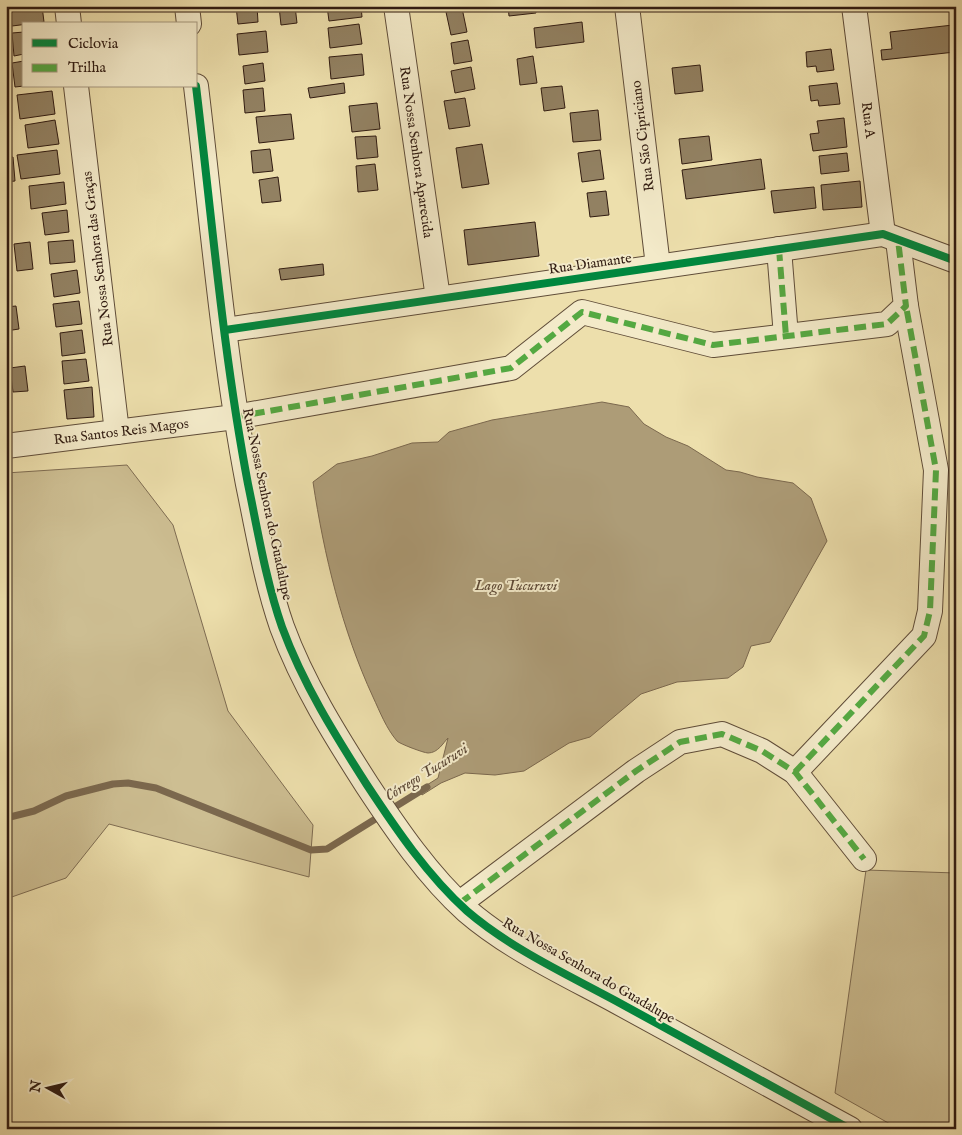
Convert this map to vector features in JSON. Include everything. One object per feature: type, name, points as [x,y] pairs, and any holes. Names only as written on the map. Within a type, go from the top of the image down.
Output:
[{"type":"street","points":[[67,6],[69,22]]},
{"type":"street","points":[[187,6],[189,22]]},
{"type":"street","name":"Rua Nossa Senhora Aparecida","points":[[396,6],[438,298]]},
{"type":"street","name":"Rua São Cipriciano","points":[[627,6],[658,266]]},
{"type":"street","name":"Rua A","points":[[795,772],[924,636],[930,612],[936,470],[906,306],[891,237],[854,6]]},
{"type":"street","name":"Rua Nossa Senhora das Graças","points":[[76,88],[117,432]]},
{"type":"street","name":"Rua Nossa Senhora do Guadalupe","points":[[196,88],[235,417],[266,573],[282,628],[320,708],[385,811],[442,885],[460,904],[500,935],[554,967],[850,1129]]},
{"type":"street","name":"Rua Diamante","points":[[225,330],[779,249],[891,237],[956,261]]},
{"type":"street","points":[[779,249],[786,336],[888,324],[906,306]]},
{"type":"street","name":"Rua Santos Reis Magos","points":[[6,446],[235,417],[512,368],[582,312],[713,345],[786,336]]},
{"type":"street","points":[[460,904],[636,771],[680,742],[722,734],[762,751],[795,772],[864,860]]},
{"type":"shaded area","points":[[127,465],[173,525],[228,711],[313,825],[309,877],[109,824],[66,878],[6,899],[6,473]]},
{"type":"shaded area","points":[[866,870],[956,873],[956,1129],[899,1129],[835,1093]]},
{"type":"water","name":"Lago Tucuruvi","points":[[602,402],[629,407],[644,424],[666,437],[688,446],[726,470],[793,483],[811,498],[827,541],[770,642],[751,646],[743,667],[728,678],[677,682],[641,694],[590,737],[569,743],[524,771],[495,775],[465,773],[441,783],[422,795],[419,790],[438,778],[448,738],[437,750],[432,753],[426,753],[397,741],[386,725],[362,672],[343,619],[323,537],[313,482],[337,464],[372,456],[412,443],[438,442],[449,432],[492,420]]},
{"type":"building","points":[[9,6],[42,6],[44,22],[22,22],[22,25],[12,26]]},
{"type":"building","points":[[236,6],[257,6],[258,22],[238,24]]},
{"type":"building","points":[[279,6],[295,6],[297,23],[281,25]]},
{"type":"building","points":[[327,6],[361,6],[362,17],[329,21]]},
{"type":"building","points":[[508,6],[535,6],[536,13],[509,16]]},
{"type":"building","points":[[462,8],[467,32],[451,35],[446,12]]},
{"type":"building","points":[[582,22],[584,42],[536,48],[534,28]]},
{"type":"building","points":[[359,24],[362,44],[330,48],[328,28]]},
{"type":"building","points":[[953,25],[955,52],[882,60],[881,50],[892,49],[890,32]]},
{"type":"building","points":[[266,31],[268,52],[239,55],[237,34]]},
{"type":"building","points":[[22,32],[22,54],[14,56],[12,33]]},
{"type":"building","points":[[468,40],[472,61],[454,64],[451,43]]},
{"type":"building","points":[[831,49],[834,70],[817,72],[816,66],[807,67],[806,52]]},
{"type":"building","points":[[362,54],[364,75],[331,79],[329,57]]},
{"type":"building","points":[[533,56],[537,83],[520,85],[517,59]]},
{"type":"building","points":[[22,61],[22,86],[15,87],[12,63]]},
{"type":"building","points":[[263,63],[265,81],[245,84],[243,66]]},
{"type":"building","points":[[700,65],[703,91],[675,94],[672,68]]},
{"type":"building","points":[[471,67],[475,89],[455,93],[451,71]]},
{"type":"building","points":[[344,83],[345,93],[310,98],[308,88]]},
{"type":"building","points":[[837,83],[840,104],[819,106],[818,100],[811,101],[809,86]]},
{"type":"building","points":[[562,86],[565,108],[544,111],[541,88]]},
{"type":"building","points":[[263,88],[265,111],[245,113],[243,90]]},
{"type":"building","points":[[52,91],[55,114],[20,119],[17,95]]},
{"type":"building","points":[[465,98],[470,126],[449,129],[444,101]]},
{"type":"building","points":[[377,103],[380,129],[352,132],[349,106]]},
{"type":"building","points":[[598,110],[601,140],[573,142],[570,113]]},
{"type":"building","points":[[291,114],[294,139],[259,143],[256,117]]},
{"type":"building","points":[[844,118],[847,147],[813,151],[810,134],[819,133],[817,121]]},
{"type":"building","points":[[55,120],[59,144],[28,148],[25,125]]},
{"type":"building","points":[[376,136],[378,157],[357,159],[355,137]]},
{"type":"building","points":[[709,136],[712,160],[682,164],[679,139]]},
{"type":"building","points":[[482,144],[489,184],[462,188],[456,148]]},
{"type":"building","points":[[270,149],[273,171],[253,173],[251,151]]},
{"type":"building","points":[[57,150],[60,174],[21,179],[17,155]]},
{"type":"building","points":[[600,150],[604,179],[582,182],[578,153]]},
{"type":"building","points":[[847,153],[849,171],[821,174],[819,156]]},
{"type":"building","points":[[13,157],[15,181],[6,182],[6,158]]},
{"type":"building","points":[[761,159],[765,189],[686,199],[682,170]]},
{"type":"building","points":[[375,164],[378,190],[358,192],[356,166]]},
{"type":"building","points":[[278,177],[281,201],[262,203],[259,180]]},
{"type":"building","points":[[860,181],[862,207],[823,210],[821,185]]},
{"type":"building","points":[[64,182],[66,204],[31,209],[29,186]]},
{"type":"building","points":[[814,187],[816,208],[774,213],[771,191]]},
{"type":"building","points":[[606,191],[609,215],[590,217],[587,193]]},
{"type":"building","points":[[67,210],[69,232],[45,235],[42,213]]},
{"type":"building","points":[[535,222],[539,256],[468,265],[464,230]]},
{"type":"building","points":[[73,240],[75,262],[50,264],[48,242]]},
{"type":"building","points":[[30,242],[33,269],[17,271],[14,244]]},
{"type":"building","points":[[323,264],[324,275],[281,280],[279,269]]},
{"type":"building","points":[[77,270],[80,293],[54,297],[51,274]]},
{"type":"building","points":[[79,301],[82,324],[56,327],[53,304]]},
{"type":"building","points":[[16,306],[19,329],[6,331],[6,307]]},
{"type":"building","points":[[82,330],[85,353],[62,356],[60,333]]},
{"type":"building","points":[[86,359],[89,381],[64,384],[62,361]]},
{"type":"building","points":[[25,366],[28,391],[13,392],[10,368]]},
{"type":"building","points":[[92,387],[94,417],[67,419],[64,390]]},
{"type":"building","points":[[6,398],[9,419],[6,420]]},
{"type":"waterway","name":"Córrego Tucuruvi","points":[[6,818],[34,811],[66,796],[113,784],[128,783],[156,788],[311,850],[327,849],[427,787]]},
{"type":"marked path","points":[[235,417],[511,368],[582,312],[713,345],[887,324],[906,306],[898,240]]},
{"type":"marked path","points":[[779,249],[786,336]]},
{"type":"marked path","points":[[795,772],[924,636],[930,611],[936,470],[906,306]]},
{"type":"marked path","points":[[460,903],[636,771],[680,742],[722,734],[762,751],[795,772],[864,859]]},
{"type":"cycle path","points":[[196,88],[219,286],[239,435],[267,574],[276,610],[290,648],[320,709],[355,766],[389,818],[439,883],[467,911],[501,937],[539,960],[850,1129]]},
{"type":"cycle path","points":[[225,330],[883,234],[956,261]]}]
